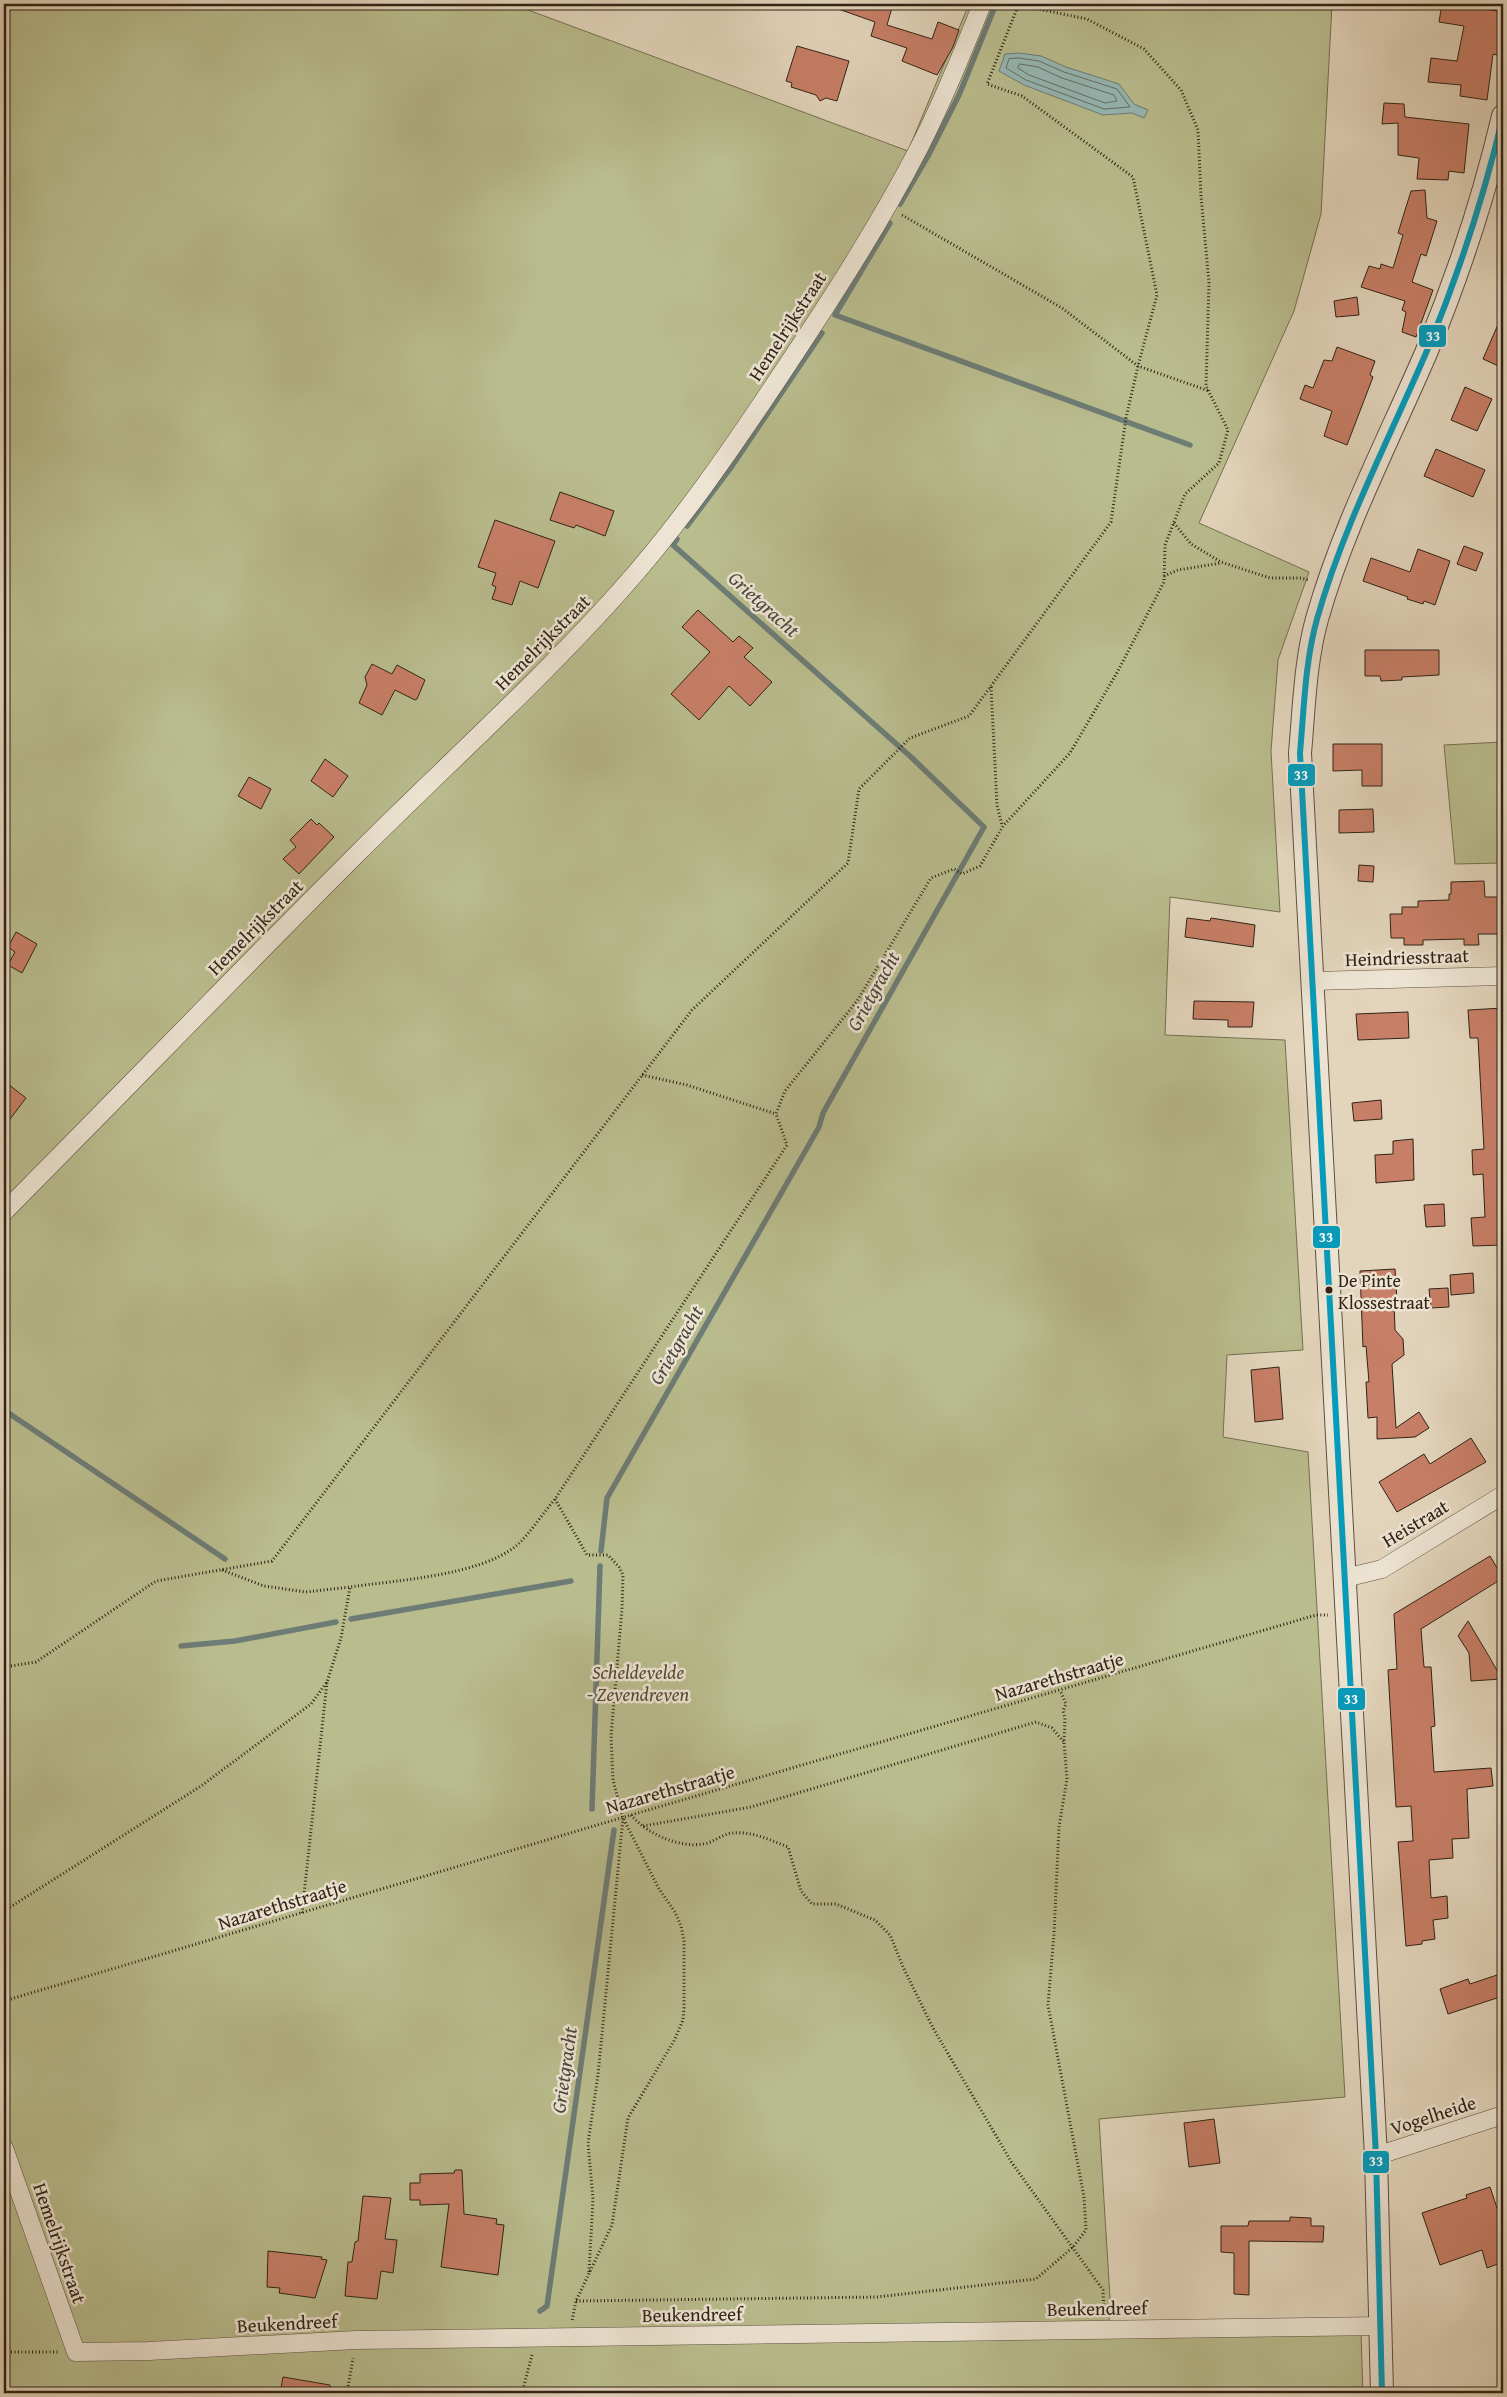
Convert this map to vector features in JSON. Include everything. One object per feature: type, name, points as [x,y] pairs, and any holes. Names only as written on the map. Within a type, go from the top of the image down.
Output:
[{"type":"street","name":"Hemelrijkstraat","points":[[4,1212],[346,865],[565,650],[623,588],[704,487],[743,433],[849,270],[920,145],[944,95],[982,4]]},
{"type":"street","points":[[1382,2393],[1382,2326],[1376,2156],[1300,753],[1306,688],[1317,620],[1327,588],[1336,560],[1426,351],[1461,262],[1485,187],[1503,116]]},
{"type":"street","name":"Heindriesstraat","points":[[1313,981],[1503,976]]},
{"type":"street","name":"Heistraat","points":[[1345,1578],[1382,1569],[1503,1495]]},
{"type":"street","name":"Vogelheide","points":[[1376,2156],[1503,2115]]},
{"type":"street","name":"Hemelrijkstraat","points":[[4,2148],[76,2352]]},
{"type":"street","name":"Beukendreef","points":[[76,2352],[356,2340],[1382,2326]]},
{"type":"path","points":[[4,1667],[36,1662],[156,1581],[272,1561],[692,1010],[848,863],[859,789],[910,738],[969,716],[1111,522],[1126,418],[1158,295],[1133,178],[1022,96],[987,84],[1016,5],[1087,19],[1144,49],[1181,90],[1198,130],[1201,196],[1209,282],[1206,386],[1228,430],[1219,463],[1186,494],[1165,545],[1164,582],[1118,671],[1070,753],[1003,826],[980,866],[962,874],[954,869],[931,878],[857,1001],[785,1091],[776,1114],[787,1145],[555,1499],[516,1546],[477,1566],[440,1574],[306,1592],[264,1586],[221,1570]]},
{"type":"path","points":[[887,206],[1062,308],[1138,366],[1209,391]]},
{"type":"path","points":[[1174,523],[1191,544],[1221,562],[1270,578],[1301,578],[1327,588]]},
{"type":"path","points":[[1164,576],[1178,570],[1221,562]]},
{"type":"path","points":[[991,686],[997,805],[1003,826]]},
{"type":"path","points":[[642,1075],[687,1085],[776,1114]]},
{"type":"path","points":[[555,1499],[587,1555],[608,1555],[615,1561],[623,1575],[622,1609],[611,1736],[613,1780],[623,1818],[659,1889],[675,1912],[681,1926],[684,1941],[683,2020],[628,2118],[612,2225],[576,2301],[572,2318],[572,2336]]},
{"type":"path","points":[[302,1913],[327,1682],[341,1638],[350,1587]]},
{"type":"path","name":"Nazarethstraatje","points":[[4,2001],[1316,1615],[1346,1613]]},
{"type":"path","points":[[4,1911],[201,1786],[311,1704],[327,1682]]},
{"type":"path","points":[[576,2301],[877,2297],[1036,2279],[1073,2247],[1086,2230],[1084,2196],[1048,2005],[1054,1934],[1059,1827],[1067,1778],[1064,1742],[1066,1718],[1063,1711],[1066,1704],[1060,1690]]},
{"type":"path","points":[[642,1826],[751,1807],[1036,1722],[1052,1728],[1064,1742]]},
{"type":"path","points":[[631,1815],[642,1826],[677,1844],[704,1844],[731,1833],[759,1836],[788,1847],[801,1891],[812,1904],[836,1904],[875,1920],[882,1927],[896,1946],[904,1969],[933,2028],[1012,2163],[1103,2290],[1105,2330]]},
{"type":"path","points":[[589,2275],[593,2199],[588,2143],[598,2075],[623,1818]]},
{"type":"path","points":[[522,2393],[537,2337]]},
{"type":"path","points":[[347,2393],[356,2340]]},
{"type":"path","points":[[4,2352],[76,2352]]},
{"type":"green space","name":"Scheldevelde - Zevendreven","points":[[4,4],[512,4],[908,151],[969,4],[1332,4],[1321,214],[1294,311],[1199,523],[1309,572],[1278,660],[1271,751],[1280,912],[1170,897],[1165,1035],[1285,1040],[1303,1350],[1227,1355],[1223,1437],[1308,1452],[1345,2097],[1099,2119],[1111,2314],[1105,2330],[1361,2333],[1363,2393],[4,2393]]},
{"type":"green space","points":[[1503,742],[1503,863],[1455,864],[1444,745]]},
{"type":"water","points":[[1019,53],[1041,56],[1066,67],[1119,84],[1134,104],[1148,110],[1144,118],[1132,113],[1103,115],[1024,85],[999,71],[1005,54]]},
{"type":"building","points":[[830,4],[893,4],[887,25],[932,39],[938,22],[959,30],[953,47],[937,75],[902,61],[907,48],[871,36],[875,22],[830,6]]},
{"type":"building","points":[[1442,4],[1499,11],[1500,38],[1497,55],[1493,54],[1487,100],[1460,96],[1461,85],[1428,82],[1431,58],[1457,61],[1464,26],[1439,22]]},
{"type":"building","points":[[797,46],[849,61],[837,101],[826,98],[820,101],[816,95],[791,87],[792,83],[786,81]]},
{"type":"building","points":[[1384,103],[1404,104],[1405,117],[1469,124],[1464,173],[1449,171],[1448,180],[1417,179],[1419,158],[1398,155],[1398,123],[1382,124]]},
{"type":"building","points":[[1425,190],[1427,218],[1437,221],[1426,256],[1421,254],[1412,282],[1433,290],[1416,337],[1402,332],[1406,312],[1402,310],[1405,301],[1361,287],[1369,266],[1380,269],[1381,264],[1393,268],[1403,235],[1398,233],[1411,191]]},
{"type":"building","points":[[1357,297],[1359,315],[1336,317],[1334,301]]},
{"type":"building","points":[[1503,313],[1503,368],[1483,359]]},
{"type":"building","points":[[1337,347],[1375,361],[1370,375],[1373,377],[1347,445],[1324,436],[1332,411],[1300,399],[1305,385],[1313,388],[1324,360],[1332,361]]},
{"type":"building","points":[[1465,387],[1492,399],[1477,431],[1451,420]]},
{"type":"building","points":[[1436,449],[1485,470],[1473,497],[1424,476]]},
{"type":"building","points":[[560,492],[614,511],[605,536],[576,525],[574,528],[550,520]]},
{"type":"building","points":[[495,520],[555,541],[538,588],[520,581],[512,605],[492,599],[496,587],[492,585],[496,573],[478,567]]},
{"type":"building","points":[[1464,546],[1483,553],[1476,571],[1457,564]]},
{"type":"building","points":[[1418,549],[1450,561],[1435,605],[1424,601],[1423,604],[1407,599],[1408,597],[1363,581],[1371,558],[1410,572]]},
{"type":"building","points":[[698,610],[733,642],[739,636],[753,648],[744,657],[772,682],[750,706],[729,686],[699,720],[671,694],[710,652],[682,627]]},
{"type":"building","points":[[1365,650],[1439,650],[1439,675],[1402,677],[1402,680],[1381,681],[1380,676],[1365,676]]},
{"type":"building","points":[[372,664],[392,674],[397,665],[425,680],[417,699],[415,700],[395,690],[382,715],[359,703],[367,685],[365,677]]},
{"type":"building","points":[[1333,744],[1382,744],[1382,786],[1362,786],[1362,770],[1333,771]]},
{"type":"building","points":[[325,759],[348,776],[333,797],[311,781]]},
{"type":"building","points":[[249,777],[271,789],[261,809],[238,796]]},
{"type":"building","points":[[1373,809],[1374,832],[1339,833],[1339,810]]},
{"type":"building","points":[[311,819],[317,825],[319,823],[334,837],[299,874],[283,859],[296,847],[290,840]]},
{"type":"building","points":[[1359,865],[1374,866],[1373,882],[1358,881]]},
{"type":"building","points":[[1484,881],[1485,897],[1503,897],[1503,934],[1478,934],[1479,945],[1464,945],[1464,939],[1423,940],[1423,945],[1404,945],[1404,938],[1391,938],[1390,914],[1402,914],[1402,907],[1418,907],[1418,901],[1449,900],[1451,882]]},
{"type":"building","points":[[1187,918],[1210,921],[1211,918],[1255,925],[1253,947],[1185,937]]},
{"type":"building","points":[[16,932],[37,944],[22,973],[8,965],[15,952],[8,947]]},
{"type":"building","points":[[1194,1001],[1254,1002],[1252,1027],[1228,1027],[1228,1020],[1193,1019]]},
{"type":"building","points":[[1503,1008],[1503,1245],[1473,1246],[1471,1218],[1485,1217],[1483,1174],[1473,1175],[1472,1150],[1484,1149],[1478,1038],[1470,1038],[1468,1010]]},
{"type":"building","points":[[1408,1012],[1409,1038],[1358,1040],[1356,1014]]},
{"type":"building","points":[[4,1081],[26,1098],[4,1127]]},
{"type":"building","points":[[1381,1100],[1382,1119],[1354,1121],[1352,1103]]},
{"type":"building","points":[[1413,1139],[1414,1180],[1376,1183],[1375,1155],[1393,1154],[1393,1141]]},
{"type":"building","points":[[1444,1204],[1445,1226],[1426,1227],[1424,1205]]},
{"type":"building","points":[[1395,1269],[1397,1301],[1394,1302],[1395,1330],[1403,1339],[1404,1355],[1392,1364],[1396,1428],[1419,1412],[1429,1428],[1415,1437],[1377,1439],[1377,1417],[1368,1418],[1366,1382],[1369,1382],[1366,1346],[1363,1347],[1360,1271]]},
{"type":"building","points":[[1473,1273],[1474,1293],[1451,1295],[1450,1275]]},
{"type":"building","points":[[1448,1288],[1449,1307],[1431,1308],[1429,1289]]},
{"type":"building","points":[[1279,1367],[1283,1419],[1255,1422],[1251,1370]]},
{"type":"building","points":[[1471,1438],[1486,1462],[1397,1512],[1379,1482],[1424,1454],[1430,1464]]},
{"type":"building","points":[[1490,1556],[1503,1578],[1421,1629],[1424,1667],[1431,1667],[1435,1726],[1431,1727],[1434,1772],[1491,1768],[1493,1786],[1467,1789],[1469,1838],[1452,1839],[1453,1858],[1429,1860],[1431,1898],[1447,1896],[1448,1918],[1433,1920],[1435,1939],[1422,1941],[1422,1944],[1406,1946],[1398,1842],[1413,1841],[1411,1806],[1396,1807],[1388,1670],[1397,1669],[1394,1614]]},
{"type":"building","points":[[1468,1621],[1502,1679],[1471,1681],[1469,1653],[1458,1636]]},
{"type":"building","points":[[1503,1973],[1503,1996],[1448,2014],[1440,1989],[1468,1979],[1470,1984]]},
{"type":"building","points":[[1214,2119],[1220,2163],[1189,2167],[1184,2123]]},
{"type":"building","points":[[455,2170],[462,2170],[464,2214],[497,2219],[496,2224],[504,2225],[498,2275],[441,2267],[449,2204],[420,2205],[420,2200],[410,2200],[410,2183],[420,2183],[420,2174],[454,2173]]},
{"type":"building","points":[[1490,2187],[1503,2226],[1503,2262],[1487,2268],[1482,2250],[1440,2265],[1422,2213],[1467,2198],[1466,2195]]},
{"type":"building","points":[[363,2196],[391,2198],[385,2239],[397,2240],[393,2273],[381,2271],[377,2299],[345,2296],[348,2262],[352,2262],[355,2242],[358,2241]]},
{"type":"building","points":[[1290,2217],[1311,2218],[1311,2226],[1324,2226],[1323,2242],[1249,2241],[1249,2295],[1234,2294],[1234,2253],[1221,2252],[1221,2226],[1248,2226],[1249,2221],[1290,2221]]},
{"type":"building","points":[[268,2251],[322,2257],[321,2259],[327,2260],[315,2298],[279,2293],[280,2288],[267,2287]]},
{"type":"building","points":[[283,2377],[330,2385],[329,2393],[280,2393]]},
{"type":"waterway","points":[[900,204],[929,154],[959,95],[996,4]]},
{"type":"waterway","points":[[890,223],[835,315],[1190,445]]},
{"type":"waterway","points":[[687,526],[732,466],[822,333]]},
{"type":"waterway","name":"Grietgracht","points":[[601,1551],[607,1498],[819,1127],[823,1113],[984,827],[911,757],[673,545],[677,539]]},
{"type":"waterway","points":[[4,1410],[225,1559]]},
{"type":"waterway","name":"Grietgracht","points":[[592,1809],[600,1566]]},
{"type":"waterway","points":[[351,1619],[571,1581]]},
{"type":"waterway","points":[[181,1646],[235,1641],[336,1622]]},
{"type":"waterway","name":"Grietgracht","points":[[540,2311],[547,2306],[614,1830]]},
{"type":"transit line","name":"33","points":[[1382,2393],[1376,2156],[1300,753],[1310,652],[1317,619],[1353,518],[1426,353],[1449,295],[1479,206],[1503,116]]},
{"type":"place","name":"De Pinte Klossestraat","points":[[1329,1290]]}]
